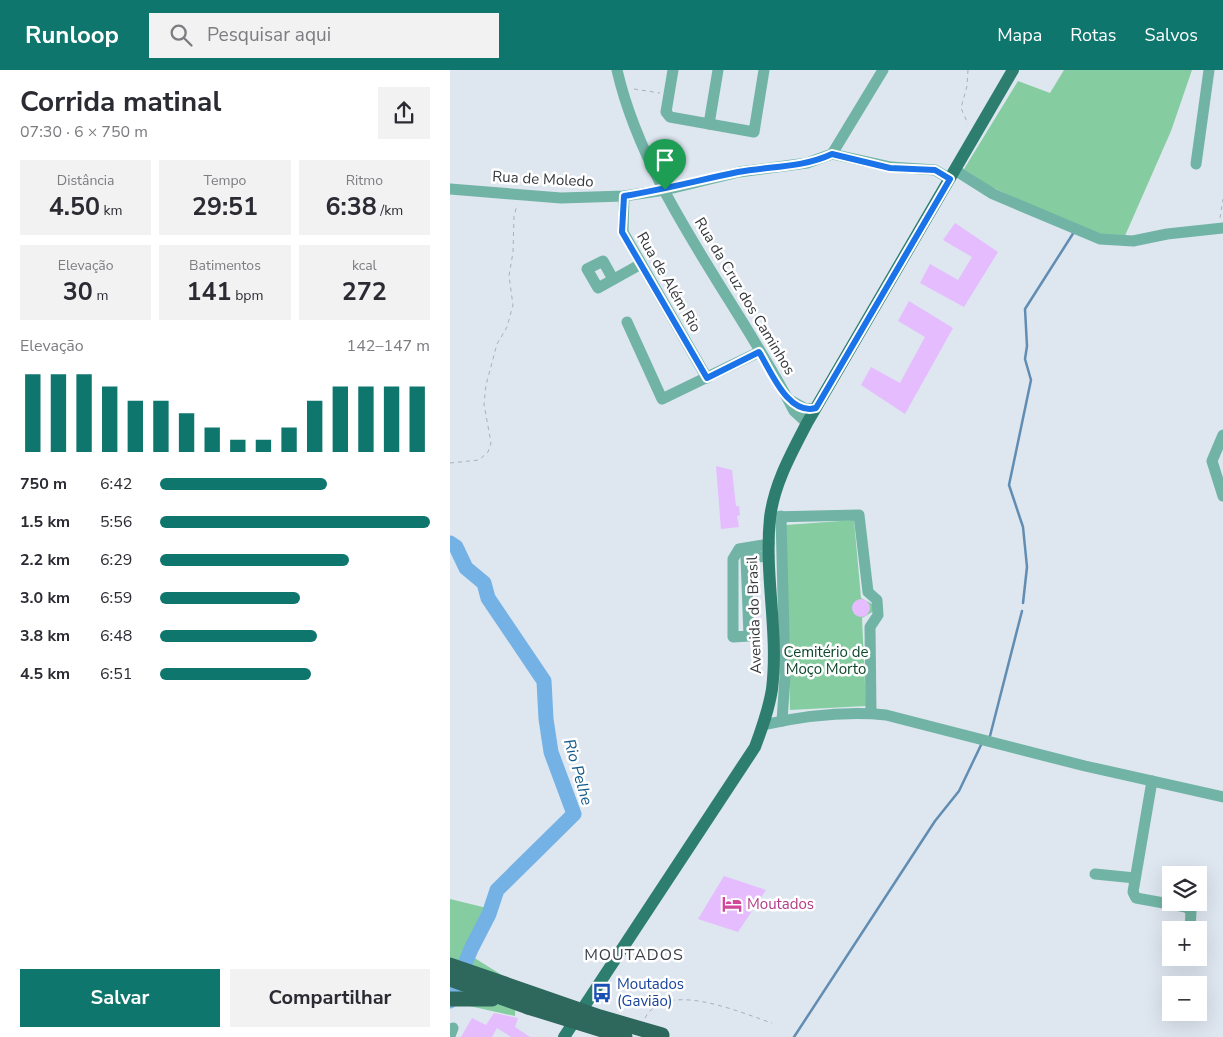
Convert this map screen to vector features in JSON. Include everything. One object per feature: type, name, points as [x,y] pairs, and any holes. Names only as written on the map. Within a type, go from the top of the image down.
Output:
[{"type":"highway","points":[[450,965],[600,1017],[666,1036]]},
{"type":"highway","points":[[450,978],[528,1007],[626,1037]]},
{"type":"highway","points":[[450,999],[490,999],[528,1007]]},
{"type":"main road","name":"Avenida do Brasil","points":[[564,1037],[742,769],[763,725],[772,688],[773,662],[769,550],[776,517],[779,480],[816,408],[1013,70]]},
{"type":"street","name":"Rua da Cruz dos Caminhos","points":[[617,70],[630,118],[665,190],[794,411],[807,424]]},
{"type":"street","points":[[672,70],[666,112],[670,117],[754,132],[764,70]]},
{"type":"street","points":[[709,124],[718,70]]},
{"type":"street","points":[[883,70],[832,154],[890,168],[935,170],[953,175],[1100,239],[1116,242],[1133,241],[1167,234],[1221,229]]},
{"type":"street","points":[[1196,164],[1209,70]]},
{"type":"street","name":"Rua de Moledo","points":[[450,189],[562,198],[624,196],[665,190],[739,172],[807,163],[832,154]]},
{"type":"street","name":"Rua de Além Rio","points":[[624,196],[622,232],[707,378]]},
{"type":"street","points":[[613,279],[641,264]]},
{"type":"street","points":[[627,322],[662,399],[759,352]]},
{"type":"street","name":"Rua da Cruz dos Caminhos","points":[[788,399],[806,409],[816,408]]},
{"type":"street","points":[[1223,435],[1212,461],[1223,496]]},
{"type":"street","points":[[782,721],[785,676],[776,517],[858,515],[868,592],[877,600],[878,614],[870,627],[871,713]]},
{"type":"street","points":[[739,549],[769,550],[746,558],[749,636],[733,637],[733,560],[739,549]]},
{"type":"street","points":[[763,725],[798,717],[871,713],[886,715],[1223,797]]},
{"type":"street","points":[[1152,781],[1133,892],[1136,898],[1186,907],[1191,912],[1190,921]]},
{"type":"street","points":[[1095,874],[1135,878]]},
{"type":"path","points":[[968,70],[967,86],[961,108],[974,138]]},
{"type":"path","points":[[621,86],[668,94]]},
{"type":"path","points":[[450,463],[479,460],[488,452],[491,443],[484,404],[486,385],[497,344],[507,327],[513,305],[509,276],[513,252],[514,216],[521,195]]},
{"type":"path","points":[[1221,229],[1220,215],[1223,199]]},
{"type":"path","points":[[643,1023],[650,1010],[661,1002],[674,999],[702,1002],[772,1023]]},
{"type":"green space","points":[[1064,70],[1192,70],[1171,131],[1124,238],[1103,237],[991,187],[964,169],[1018,81],[1050,93]]},
{"type":"green space","name":"Cemitério de Moço Morto","points":[[854,520],[861,598],[874,605],[874,611],[862,618],[866,706],[790,710],[786,525]]},
{"type":"green space","points":[[450,899],[495,910],[473,957],[516,984],[515,1016],[451,1002],[450,1005]]},
{"type":"building","points":[[955,223],[998,252],[964,307],[920,283],[930,264],[958,280],[972,257],[943,240]]},
{"type":"building","points":[[909,301],[953,328],[905,414],[861,385],[871,367],[900,383],[925,337],[898,321]]},
{"type":"building","points":[[716,466],[732,470],[736,506],[739,506],[740,515],[737,516],[739,527],[721,529]]},
{"type":"building","points":[[754,571],[757,571],[759,618],[756,618]]},
{"type":"building","points":[[861,599],[868,601],[870,608],[868,615],[861,617],[854,615],[852,608],[854,601]]},
{"type":"building","name":"Moutados","points":[[724,876],[766,890],[738,932],[698,919]]},
{"type":"building","points":[[494,1013],[518,1018],[515,1027],[530,1037],[511,1037],[497,1028],[492,1037],[461,1037],[472,1018],[486,1025]]},
{"type":"waterway","points":[[1023,603],[1027,567],[1023,527],[1009,485],[1031,380],[1025,359],[1027,346],[1025,309],[1074,232]]},
{"type":"waterway","name":"Rio Pelhe","points":[[450,543],[456,547],[466,568],[484,583],[488,598],[544,681],[546,719],[551,752],[574,814],[497,890],[489,914],[471,949],[450,1001]]},
{"type":"waterway","points":[[990,736],[1022,611]]},
{"type":"waterway","points":[[794,1037],[935,821],[959,791],[981,745]]},
{"type":"place","name":"Moutados","points":[[732,904]]},
{"type":"place","name":"Moutados (Gavião)","points":[[602,993]]},
{"type":"district","name":"MOUTADOS","points":[[634,955]]},
{"type":"route","points":[[832,154],[890,168],[935,170],[950,179],[816,408],[812,409],[806,409],[788,399],[759,352],[707,378],[622,232],[624,196],[665,190],[739,172],[807,163],[832,154]]}]
